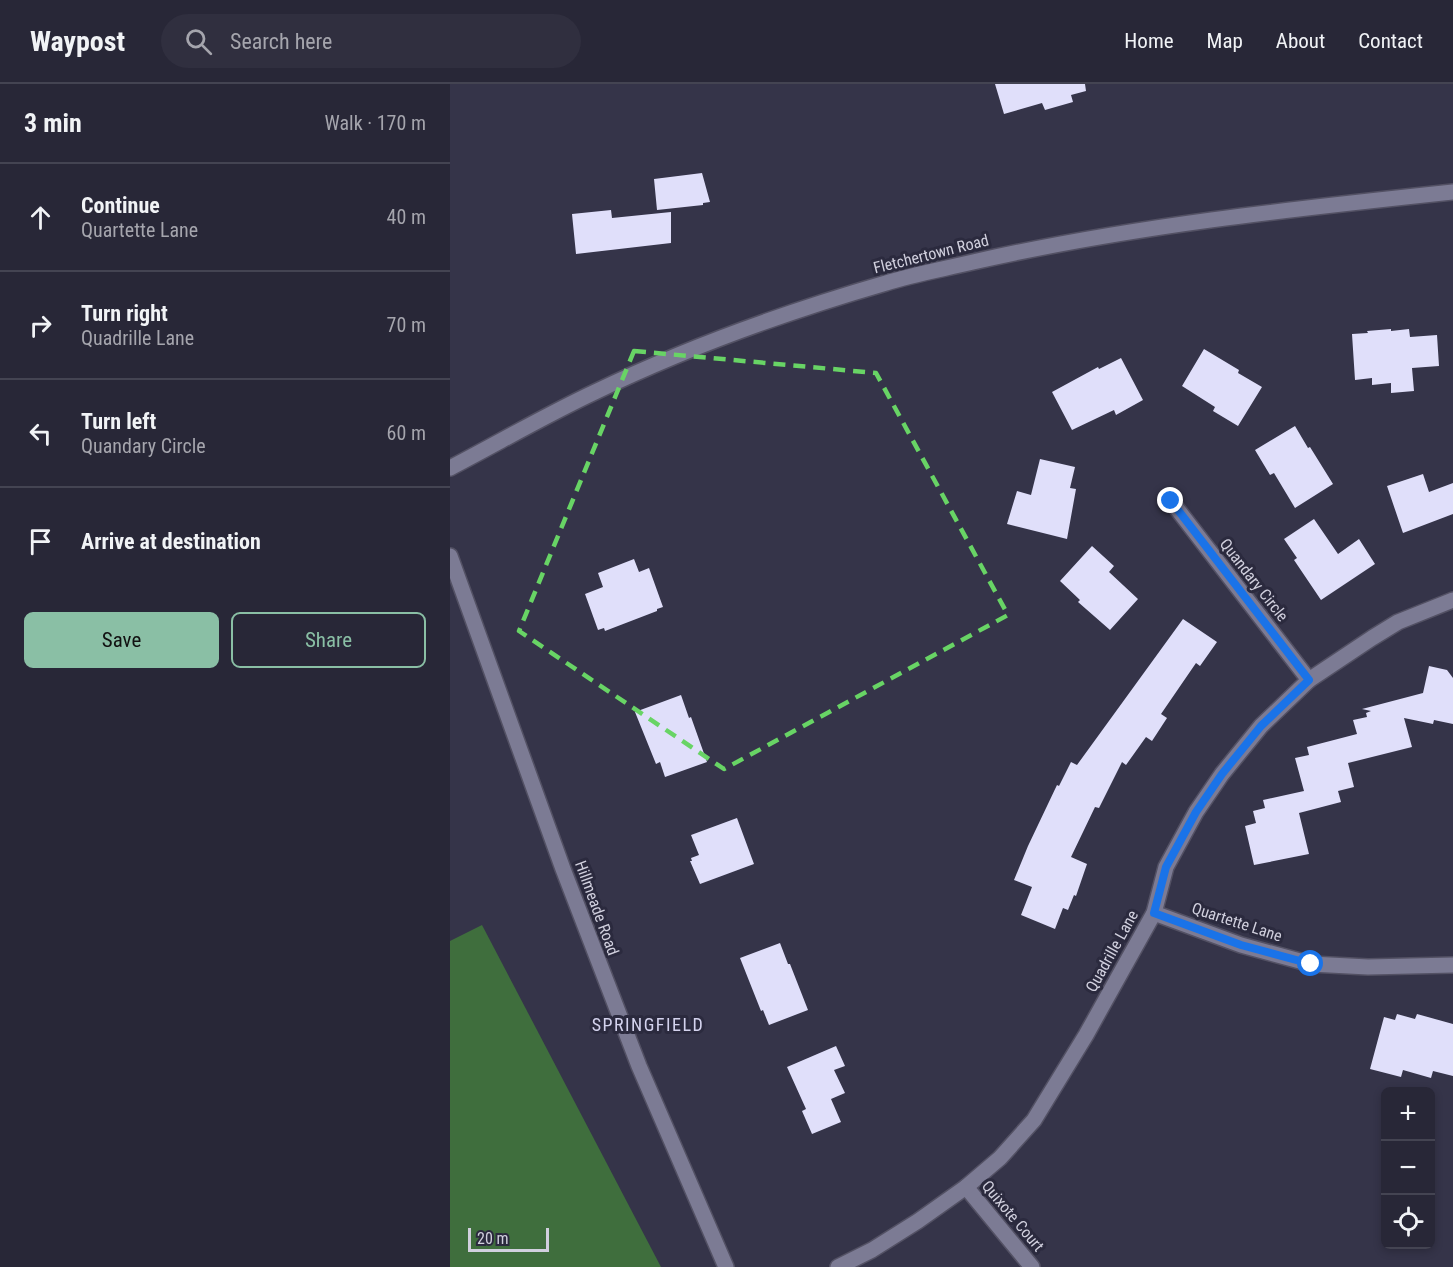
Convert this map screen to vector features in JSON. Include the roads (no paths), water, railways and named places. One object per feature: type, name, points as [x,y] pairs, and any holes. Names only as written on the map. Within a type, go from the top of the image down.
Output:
[{"type":"street","name":"Fletchertown Road","points":[[450,468],[594,392],[699,346],[889,282],[1032,249],[1136,231],[1296,209],[1453,192]]},
{"type":"street","name":"Quandary Circle","points":[[1171,501],[1309,680]]},
{"type":"street","name":"Hillmeade Road","points":[[450,556],[615,1006],[726,1267]]},
{"type":"street","name":"Quadrille Lane","points":[[838,1267],[872,1251],[966,1187],[1000,1158],[1034,1120],[1086,1035],[1154,913],[1166,867],[1196,812],[1222,774],[1261,726],[1309,680],[1398,622],[1453,600]]},
{"type":"street","name":"Quartette Lane","points":[[1154,913],[1241,945],[1311,964],[1368,967],[1453,965]]},
{"type":"street","name":"Quixote Court","points":[[966,1187],[1032,1267]]},
{"type":"district","name":"SPRINGFIELD","points":[[648,1024]]}]
